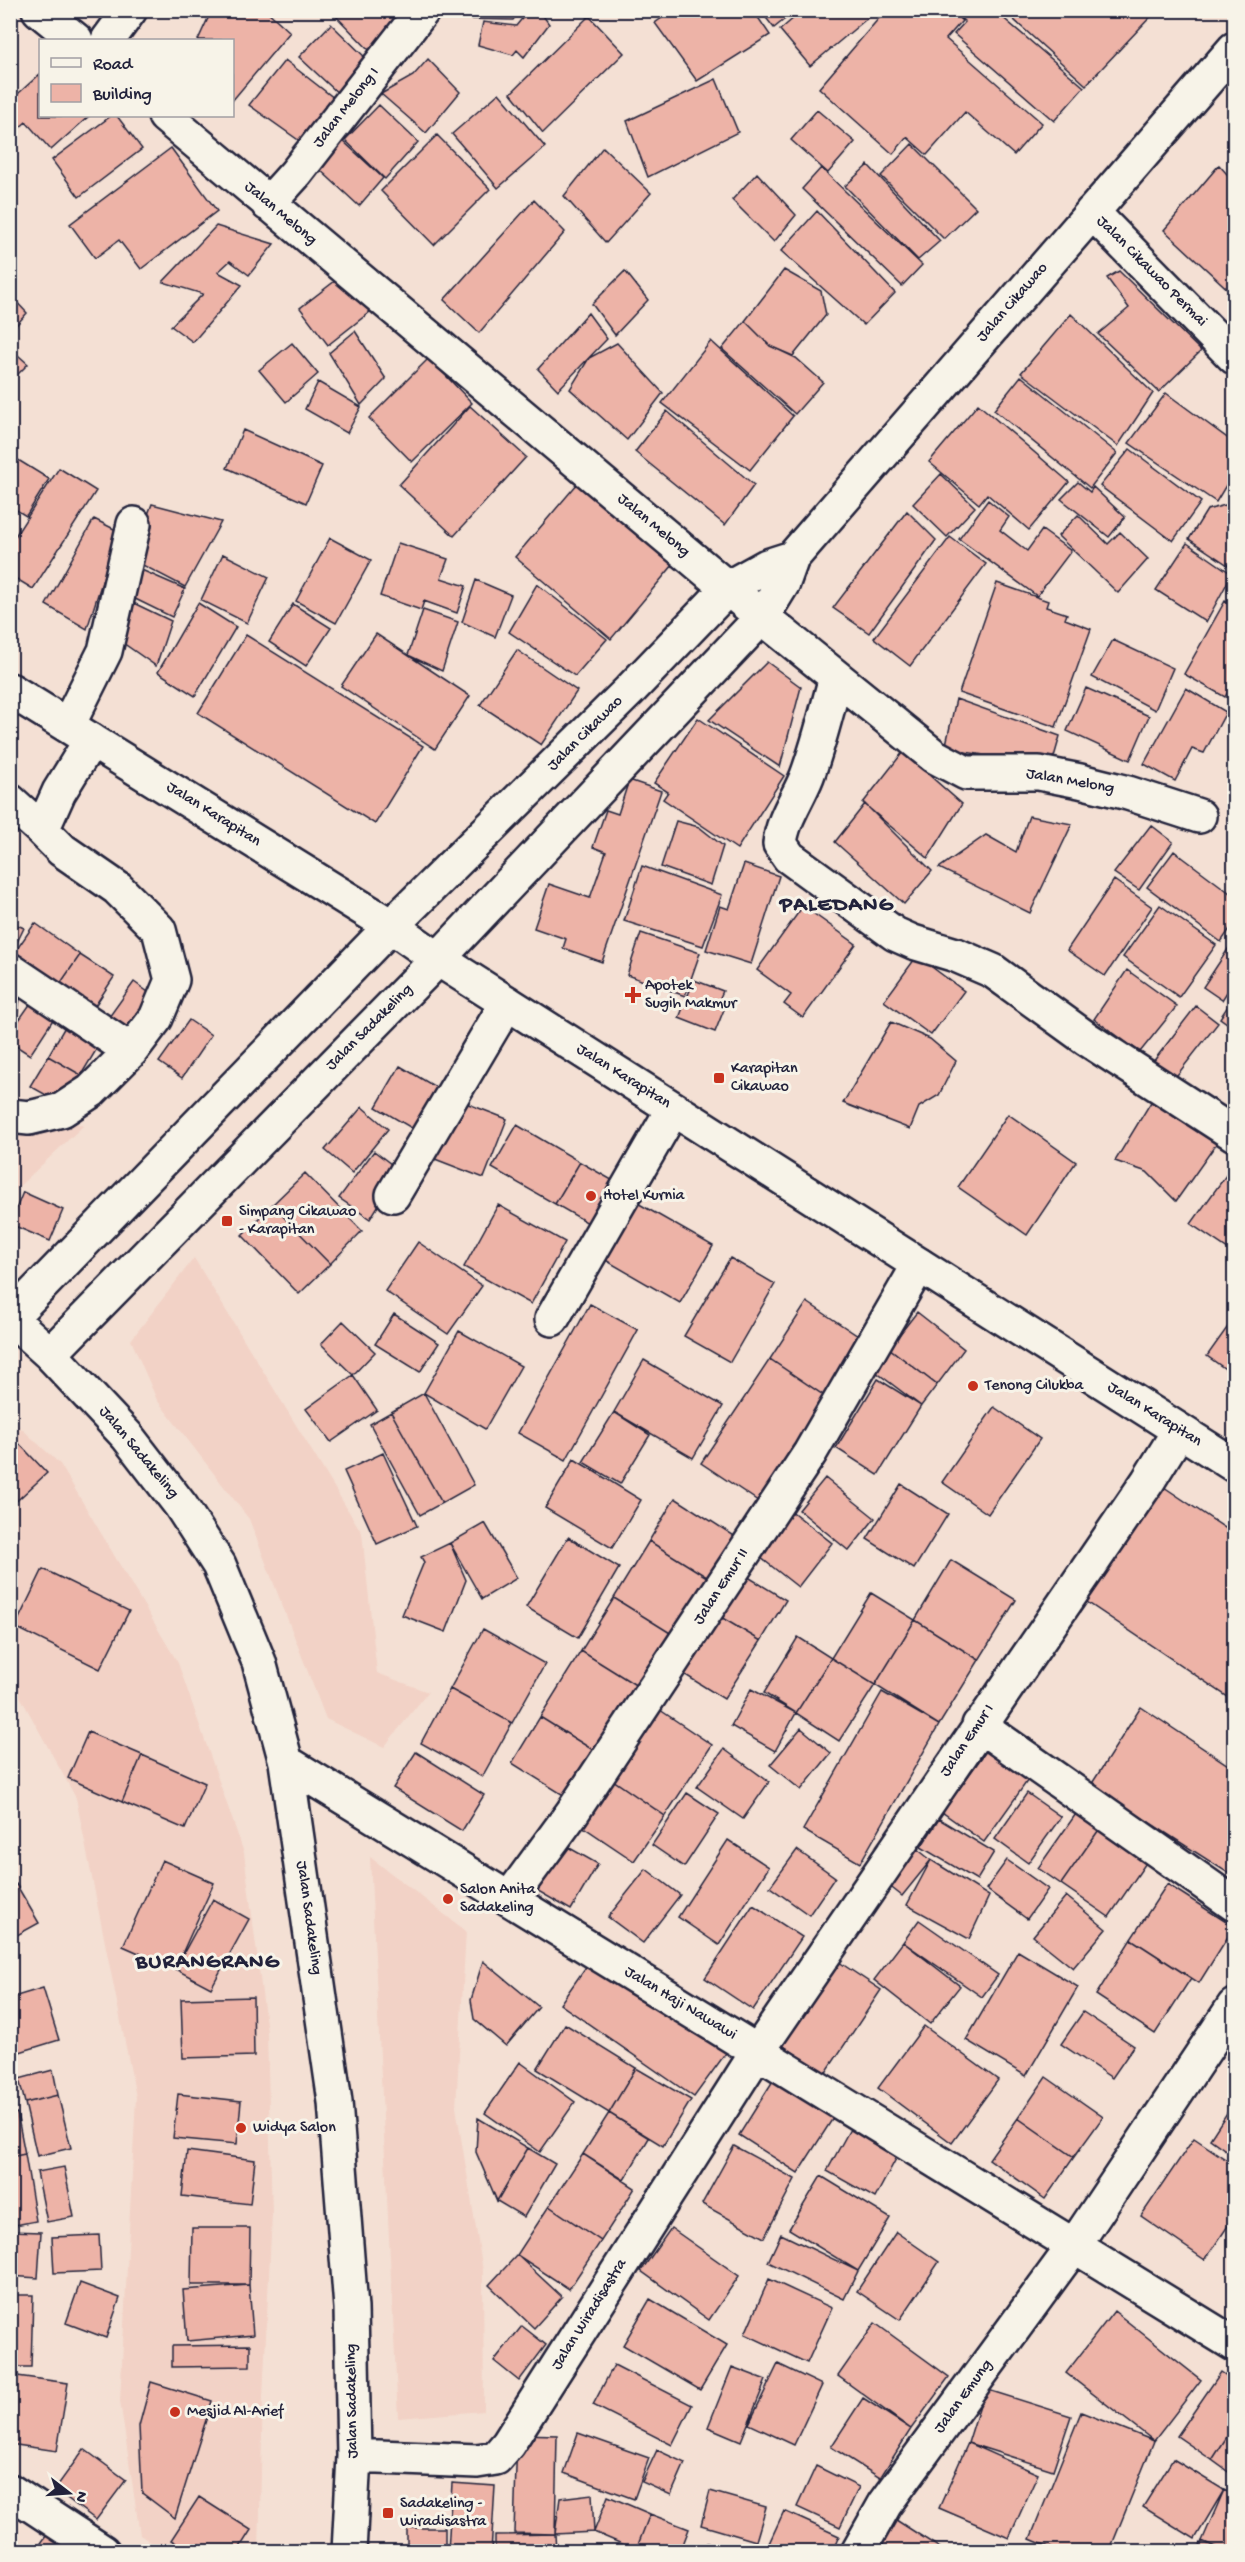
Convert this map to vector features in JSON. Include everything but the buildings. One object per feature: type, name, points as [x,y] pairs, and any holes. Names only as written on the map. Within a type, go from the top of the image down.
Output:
[{"type":"street","points":[[39,10],[75,39]]},
{"type":"street","points":[[109,39],[130,10]]},
{"type":"street","name":"Jalan Melong I","points":[[268,204],[296,173],[423,10]]},
{"type":"street","name":"Jalan Cikawao","points":[[438,960],[762,617],[783,583],[792,558],[1234,49]]},
{"type":"street","name":"Jalan Melong","points":[[166,117],[762,617],[934,756],[966,773],[1039,773],[1128,793],[1199,816]]},
{"type":"street","name":"Jalan Cikawao Permai","points":[[1092,212],[1234,357]]},
{"type":"street","points":[[42,830],[59,792],[105,651],[134,524]]},
{"type":"street","name":"Jalan Cikawao","points":[[391,926],[629,691],[729,587],[767,566],[792,558]]},
{"type":"street","points":[[836,677],[814,758],[799,798],[781,829],[780,844],[789,857],[895,934],[956,955],[993,971],[1087,1039],[1234,1134]]},
{"type":"street","name":"Jalan Karapitan","points":[[10,690],[391,926],[438,960],[1234,1465]]},
{"type":"street","points":[[10,801],[62,850],[117,888],[159,930],[172,980],[156,1018],[131,1051],[92,1091],[62,1110],[29,1118],[10,1116]]},
{"type":"street","name":"Jalan Sadakeling","points":[[349,2552],[354,2456],[351,2308],[336,2102],[286,1762],[259,1662],[219,1565],[182,1506],[128,1436],[50,1354],[10,1318],[391,926]]},
{"type":"street","name":"Jalan Sadakeling","points":[[50,1354],[438,960]]},
{"type":"street","points":[[10,970],[20,974],[131,1051]]},
{"type":"street","points":[[393,1195],[507,1003]]},
{"type":"street","points":[[552,1318],[673,1109]]},
{"type":"street","name":"Jalan Emur II","points":[[509,1899],[572,1813],[810,1453],[919,1266]]},
{"type":"street","name":"Jalan Emur I","points":[[758,2051],[1148,1480],[1179,1431]]},
{"type":"street","points":[[979,1725],[1234,1904]]},
{"type":"street","name":"Jalan Haji Nawawi","points":[[286,1762],[1074,2246]]},
{"type":"street","name":"Jalan Emung","points":[[858,2552],[885,2504],[1074,2246],[1234,2006]]},
{"type":"street","name":"Jalan Wiradisastra","points":[[354,2456],[477,2461],[496,2458],[508,2444],[758,2051]]},
{"type":"street","points":[[1074,2246],[1234,2344]]},
{"type":"street","points":[[10,2491],[103,2552]]},
{"type":"shaded area","points":[[11,1093],[83,1126],[11,1194]]},
{"type":"shaded area","points":[[194,1258],[362,1533],[377,1673],[428,1692],[384,1747],[326,1719],[249,1519],[157,1400],[131,1340]]},
{"type":"shaded area","points":[[10,1418],[60,1464],[178,1663],[244,1853],[267,2032],[272,2214],[263,2397],[259,2551],[164,2551],[140,2535],[120,2401],[136,2097],[76,1798],[11,1680]]},
{"type":"shaded area","points":[[370,1857],[466,1931],[456,2107],[483,2271],[484,2411],[398,2418]]},
{"type":"place","name":"Apotek Sugih Makmur","points":[[633,995]]},
{"type":"place","name":"Karapitan Cikawao","points":[[719,1078]]},
{"type":"place","name":"Hotel Kurnia","points":[[591,1196]]},
{"type":"place","name":"Simpang Cikawao - Karapitan","points":[[227,1221]]},
{"type":"place","name":"Tenong Cilukba","points":[[973,1386]]},
{"type":"place","name":"Salon Anita Sadakeling","points":[[448,1899]]},
{"type":"place","name":"Widya Salon","points":[[241,2128]]},
{"type":"place","name":"Mesjid Al-Arief","points":[[175,2412]]},
{"type":"place","name":"Sadakeling - Wiradisastra","points":[[388,2513]]},
{"type":"district","name":"PALEDANG","points":[[837,906]]},
{"type":"district","name":"BURANGRANG","points":[[208,1963]]}]
